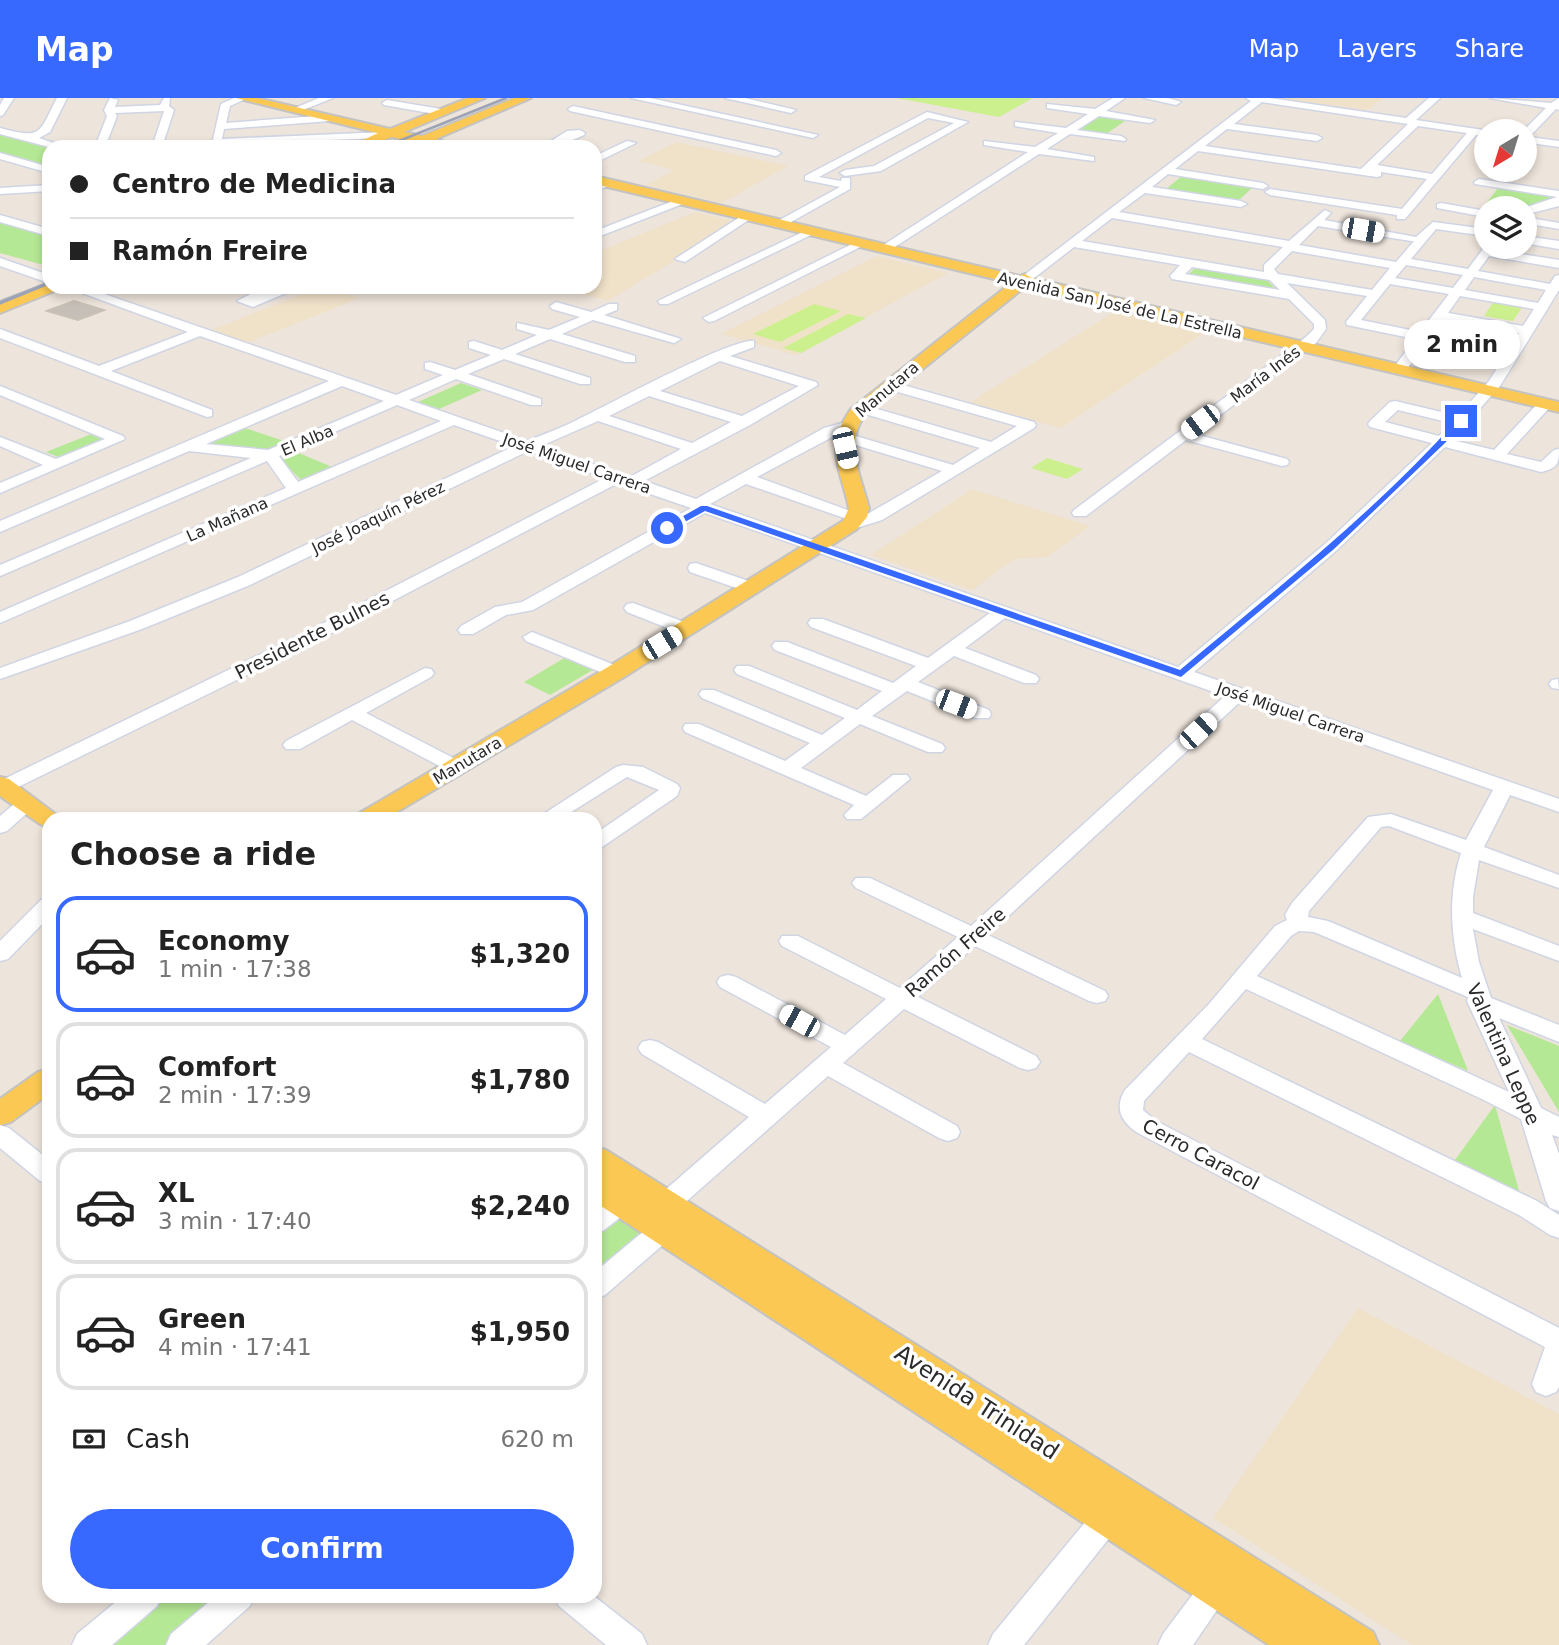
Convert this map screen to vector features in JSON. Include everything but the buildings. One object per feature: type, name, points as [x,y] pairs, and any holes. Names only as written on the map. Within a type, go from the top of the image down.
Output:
[{"type":"main road","points":[[248,98],[423,140],[524,98]]},
{"type":"main road","points":[[372,140],[479,98]]},
{"type":"main road","name":"Avenida San José de La Estrella","points":[[602,185],[1554,405]]},
{"type":"main road","name":"Avenida San José de La Estrella","points":[[681,201],[885,248]]},
{"type":"main road","points":[[11,284],[42,275]]},
{"type":"main road","name":"Manutara","points":[[379,812],[616,672],[818,547],[854,521],[859,508],[845,432],[860,408],[1023,281]]},
{"type":"main road","points":[[0,308],[42,291]]},
{"type":"main road","points":[[2,785],[42,815]]},
{"type":"main road","points":[[0,1114],[42,1084]]},
{"type":"main road","name":"Avenida Trinidad","points":[[602,1164],[664,1217],[1107,1518],[1304,1645]]},
{"type":"main road","name":"Avenida Trinidad","points":[[608,1194],[664,1217],[1359,1645]]},
{"type":"street","points":[[0,113],[9,98]]},
{"type":"street","points":[[30,139],[44,133],[62,98]]},
{"type":"street","points":[[103,140],[112,116],[109,110],[114,98]]},
{"type":"street","points":[[217,140],[226,104],[248,98]]},
{"type":"street","points":[[295,110],[328,98]]},
{"type":"street","points":[[400,98],[387,103],[441,113]]},
{"type":"street","points":[[636,98],[818,134],[765,158]]},
{"type":"street","points":[[730,98],[791,110]]},
{"type":"street","points":[[885,248],[1120,98]]},
{"type":"street","points":[[1149,98],[1176,102]]},
{"type":"street","points":[[1373,173],[1412,122],[1435,98]]},
{"type":"street","points":[[1498,98],[1557,105]]},
{"type":"street","points":[[1255,99],[1474,131]]},
{"type":"street","name":"Manutara","points":[[1023,281],[1226,126],[1255,99]]},
{"type":"street","points":[[561,112],[573,110],[593,100]]},
{"type":"street","points":[[109,110],[167,103],[169,110],[160,140]]},
{"type":"street","points":[[1537,124],[1557,105]]},
{"type":"street","points":[[1050,106],[1150,120]]},
{"type":"street","points":[[573,110],[776,153]]},
{"type":"street","points":[[681,118],[700,111]]},
{"type":"street","points":[[617,120],[635,113]]},
{"type":"street","points":[[927,115],[963,122],[877,169],[846,179],[809,178],[844,160],[927,115]]},
{"type":"street","points":[[220,126],[330,118]]},
{"type":"street","points":[[1107,137],[1135,118]]},
{"type":"street","points":[[1019,124],[1121,139]]},
{"type":"street","points":[[1226,126],[1317,138]]},
{"type":"street","points":[[762,135],[780,128]]},
{"type":"street","points":[[696,136],[715,129]]},
{"type":"street","points":[[0,131],[42,142]]},
{"type":"street","points":[[1167,171],[1402,215],[1474,131]]},
{"type":"street","points":[[279,140],[388,133]]},
{"type":"street","points":[[1537,140],[1559,144]]},
{"type":"street","points":[[988,143],[1090,159]]},
{"type":"street","points":[[602,157],[631,144]]},
{"type":"street","points":[[1196,148],[1373,173],[1433,177]]},
{"type":"street","points":[[0,156],[42,168]]},
{"type":"street","points":[[780,224],[845,189],[844,160]]},
{"type":"street","points":[[1313,176],[1322,166]]},
{"type":"street","points":[[10,173],[42,169]]},
{"type":"street","points":[[1479,182],[1483,196]]},
{"type":"street","points":[[1293,196],[1303,186]]},
{"type":"street","points":[[1143,189],[1241,204]]},
{"type":"street","points":[[3,205],[42,191]]},
{"type":"street","points":[[1537,196],[1559,194]]},
{"type":"street","points":[[602,232],[681,201]]},
{"type":"street","points":[[1537,208],[1559,201]]},
{"type":"street","points":[[1441,206],[1474,202]]},
{"type":"street","points":[[3,205],[42,229]]},
{"type":"street","points":[[1272,275],[1268,268],[1316,222],[1339,205]]},
{"type":"street","points":[[1110,214],[1400,264],[1557,284],[1489,389],[1442,442],[1331,547],[1181,674]]},
{"type":"street","points":[[681,260],[747,218]]},
{"type":"street","points":[[1316,222],[1411,239]]},
{"type":"street","points":[[1537,222],[1559,226]]},
{"type":"street","points":[[1474,231],[1433,225],[1352,321],[1356,324],[1513,355]]},
{"type":"street","points":[[664,301],[809,232]]},
{"type":"street","points":[[1537,241],[1559,245]]},
{"type":"street","points":[[1071,243],[1375,294]]},
{"type":"street","points":[[709,318],[860,244]]},
{"type":"street","points":[[1400,369],[1481,259]]},
{"type":"street","points":[[1534,259],[1559,264]]},
{"type":"street","points":[[0,262],[42,273]]},
{"type":"street","points":[[1191,262],[1176,276],[1293,296]]},
{"type":"street","name":"María Inés","points":[[1080,513],[1318,332],[1320,323],[1272,275]]},
{"type":"street","points":[[1387,279],[1542,307]]},
{"type":"street","name":"José Miguel Carrera","points":[[92,294],[1553,803]]},
{"type":"street","points":[[254,294],[243,301],[253,303],[276,294]]},
{"type":"street","points":[[556,306],[674,339]]},
{"type":"street","name":"El Alba","points":[[0,571],[612,307]]},
{"type":"street","points":[[1439,316],[1527,331]]},
{"type":"street","points":[[522,326],[630,359]]},
{"type":"street","points":[[99,371],[199,331]]},
{"type":"street","points":[[0,333],[207,413]]},
{"type":"street","name":"José Joaquín Pérez","points":[[0,674],[136,625],[244,581],[718,356],[749,344]]},
{"type":"street","points":[[474,345],[585,381]]},
{"type":"street","name":"Presidente Bulnes","points":[[2,785],[308,638],[624,480],[694,449],[811,385],[718,356]]},
{"type":"street","points":[[430,366],[536,402]]},
{"type":"street","points":[[0,527],[342,381]]},
{"type":"street","points":[[744,478],[854,521],[876,517],[1029,425],[889,385]]},
{"type":"street","points":[[648,391],[745,422]]},
{"type":"street","points":[[0,488],[118,439],[4,395]]},
{"type":"street","points":[[1461,421],[1395,405],[1374,424],[1544,467],[1559,453]]},
{"type":"street","points":[[1497,456],[1554,405]]},
{"type":"street","points":[[860,408],[992,447]]},
{"type":"street","points":[[596,416],[694,449]]},
{"type":"street","name":"La Mañana","points":[[0,618],[454,420]]},
{"type":"street","points":[[467,630],[500,611],[527,606],[829,431],[845,432],[954,470]]},
{"type":"street","points":[[1183,435],[1282,462]]},
{"type":"street","points":[[0,441],[56,465]]},
{"type":"street","points":[[187,447],[270,455],[295,489]]},
{"type":"street","points":[[696,568],[751,588]]},
{"type":"street","points":[[632,608],[686,629]]},
{"type":"street","points":[[787,769],[1003,612]]},
{"type":"street","points":[[817,623],[929,665]]},
{"type":"street","points":[[532,637],[616,672]]},
{"type":"street","points":[[781,646],[982,714]]},
{"type":"street","points":[[951,649],[1030,678]]},
{"type":"street","points":[[743,670],[935,748]]},
{"type":"street","points":[[293,745],[425,673]]},
{"type":"street","points":[[708,694],[823,742]]},
{"type":"street","name":"Ramón Freire","points":[[602,1282],[766,1116],[974,936],[1238,694]]},
{"type":"street","points":[[352,713],[456,767]]},
{"type":"street","points":[[692,728],[787,769],[861,809],[900,779]]},
{"type":"street","points":[[557,812],[624,771],[636,771],[670,789],[667,796],[602,838]]},
{"type":"street","points":[[1553,803],[1559,784]]},
{"type":"street","name":"Valentina Leppe","points":[[1505,787],[1484,822],[1472,850],[1464,884],[1465,951],[1476,997],[1533,1117],[1559,1201]]},
{"type":"street","points":[[0,827],[27,803]]},
{"type":"street","points":[[1559,882],[1381,819],[1375,821],[1296,915],[1299,924],[1327,928],[1559,1034]]},
{"type":"street","points":[[863,883],[1097,996]]},
{"type":"street","points":[[0,954],[42,912]]},
{"type":"street","points":[[1463,918],[1559,954]]},
{"type":"street","name":"Cerro Caracol","points":[[1299,924],[1283,932],[1244,979],[1131,1100],[1130,1111],[1140,1123],[1559,1344]]},
{"type":"street","points":[[790,941],[1028,1062]]},
{"type":"street","points":[[1244,979],[1493,1094],[1533,1117],[1559,1128]]},
{"type":"street","points":[[728,982],[847,1046]]},
{"type":"street","points":[[1186,1041],[1516,1202],[1559,1228]]},
{"type":"street","points":[[650,1048],[766,1116]]},
{"type":"street","points":[[826,1065],[948,1132]]},
{"type":"street","points":[[0,1134],[42,1168]]},
{"type":"street","points":[[1546,1384],[1559,1344]]},
{"type":"street","points":[[1004,1645],[1107,1518]]},
{"type":"street","points":[[1174,1645],[1216,1588]]},
{"type":"street","points":[[88,1645],[138,1603]]},
{"type":"street","points":[[182,1645],[231,1603]]},
{"type":"street","points":[[579,1603],[631,1645]]},
{"type":"shaded area","points":[[1274,98],[1383,98],[1368,110],[1272,99]]},
{"type":"shaded area","points":[[676,142],[788,166],[722,203],[645,185],[674,170],[638,161]]},
{"type":"shaded area","points":[[695,212],[738,222],[608,301],[581,294],[602,294],[602,250]]},
{"type":"shaded area","points":[[877,256],[948,273],[796,355],[721,334]]},
{"type":"shaded area","points":[[302,294],[345,294],[360,298],[247,343],[211,330]]},
{"type":"shaded area","points":[[1117,310],[1207,331],[1061,428],[969,403]]},
{"type":"shaded area","points":[[972,489],[1090,526],[1047,557],[1015,559],[972,590],[871,555]]},
{"type":"shaded area","points":[[1358,1308],[1559,1414],[1559,1645],[1412,1645],[1213,1518]]},
{"type":"green space","points":[[896,98],[1033,98],[999,117]]},
{"type":"green space","points":[[1100,115],[1128,119],[1106,134],[1078,130]]},
{"type":"green space","points":[[0,133],[42,145],[42,165],[0,154]]},
{"type":"green space","points":[[1183,175],[1254,186],[1237,202],[1165,190]]},
{"type":"green space","points":[[1499,187],[1555,195],[1551,201],[1537,204],[1537,196],[1492,196]]},
{"type":"green space","points":[[0,223],[42,234],[42,263],[0,253]]},
{"type":"green space","points":[[1198,265],[1263,276],[1279,292],[1187,276]]},
{"type":"green space","points":[[1494,301],[1523,306],[1513,321],[1484,316]]},
{"type":"green space","points":[[814,304],[841,311],[780,342],[753,334]]},
{"type":"green space","points":[[848,314],[866,318],[801,353],[783,348]]},
{"type":"green space","points":[[461,383],[482,390],[439,409],[418,402]]},
{"type":"green space","points":[[242,427],[287,442],[263,452],[200,444]]},
{"type":"green space","points":[[94,433],[111,440],[63,459],[46,452]]},
{"type":"green space","points":[[294,451],[337,469],[305,484],[279,458]]},
{"type":"green space","points":[[1047,458],[1083,469],[1067,479],[1031,468]]},
{"type":"green space","points":[[566,657],[596,668],[550,695],[524,682]]},
{"type":"green space","points":[[1438,994],[1468,1071],[1400,1041]]},
{"type":"green space","points":[[1507,1025],[1559,1046],[1559,1112]]},
{"type":"green space","points":[[1495,1105],[1521,1198],[1452,1164]]},
{"type":"green space","points":[[621,1214],[644,1230],[602,1267],[602,1230]]},
{"type":"green space","points":[[160,1603],[215,1603],[165,1645],[110,1645]]},
{"type":"railway","points":[[401,140],[506,98]]},
{"type":"railway","points":[[0,303],[42,286]]},
{"type":"route","points":[[667,528],[704,508],[1181,674],[1331,547],[1461,421]]}]
